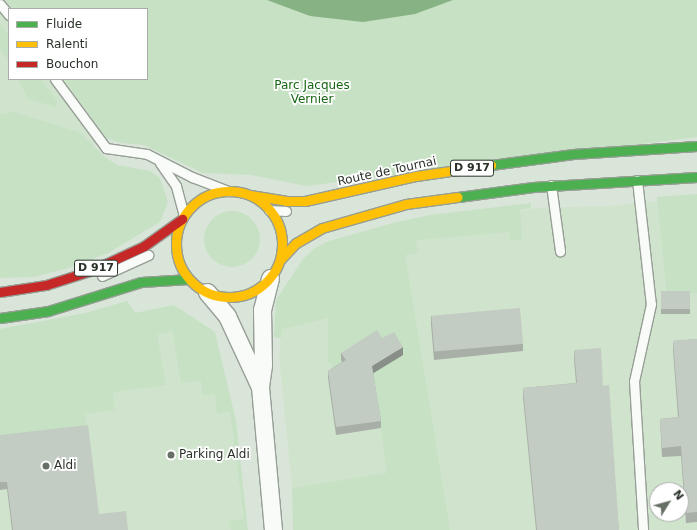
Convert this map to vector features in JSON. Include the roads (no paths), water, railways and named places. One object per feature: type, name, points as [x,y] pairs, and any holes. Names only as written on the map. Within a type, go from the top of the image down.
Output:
[{"type":"main road","name":"Route de Tournai","points":[[250,195],[286,201],[305,201],[416,176],[512,162],[595,152],[697,146]]},
{"type":"main road","name":"D 917","points":[[280,260],[296,242],[314,232],[373,212],[468,194],[551,185],[697,177]]},
{"type":"main road","points":[[229,191],[250,195],[269,210],[280,233],[280,260],[270,278],[260,287],[240,296],[227,297],[206,292],[189,279],[176,255],[176,234],[183,217],[203,197],[229,191]]},
{"type":"main road","name":"D 917","points":[[0,292],[40,286],[90,271],[144,246],[183,217]]},
{"type":"main road","name":"D 917","points":[[0,318],[58,308],[141,282],[166,278],[189,279]]},
{"type":"street","points":[[270,278],[262,309],[263,365],[260,387],[273,530]]},
{"type":"street","points":[[206,292],[227,316],[260,387]]},
{"type":"lane","points":[[0,4],[8,14]]},
{"type":"lane","points":[[56,80],[106,148],[153,157],[192,177],[229,191]]},
{"type":"lane","points":[[364,198],[412,186],[538,168],[697,156]]},
{"type":"lane","points":[[153,157],[173,179],[183,217]]},
{"type":"lane","points":[[637,180],[651,304],[634,381],[643,530]]},
{"type":"lane","points":[[551,185],[560,251]]},
{"type":"lane","points":[[269,210],[287,212],[316,209]]},
{"type":"lane","points":[[165,244],[176,234]]},
{"type":"lane","points":[[0,301],[39,296],[63,289],[118,270],[157,250]]},
{"type":"place","name":"Parking Aldi","points":[[171,455]]},
{"type":"place","name":"Aldi","points":[[46,466]]},
{"type":"park label","name":"Parc Jacques Vernier","points":[[312,93]]}]
